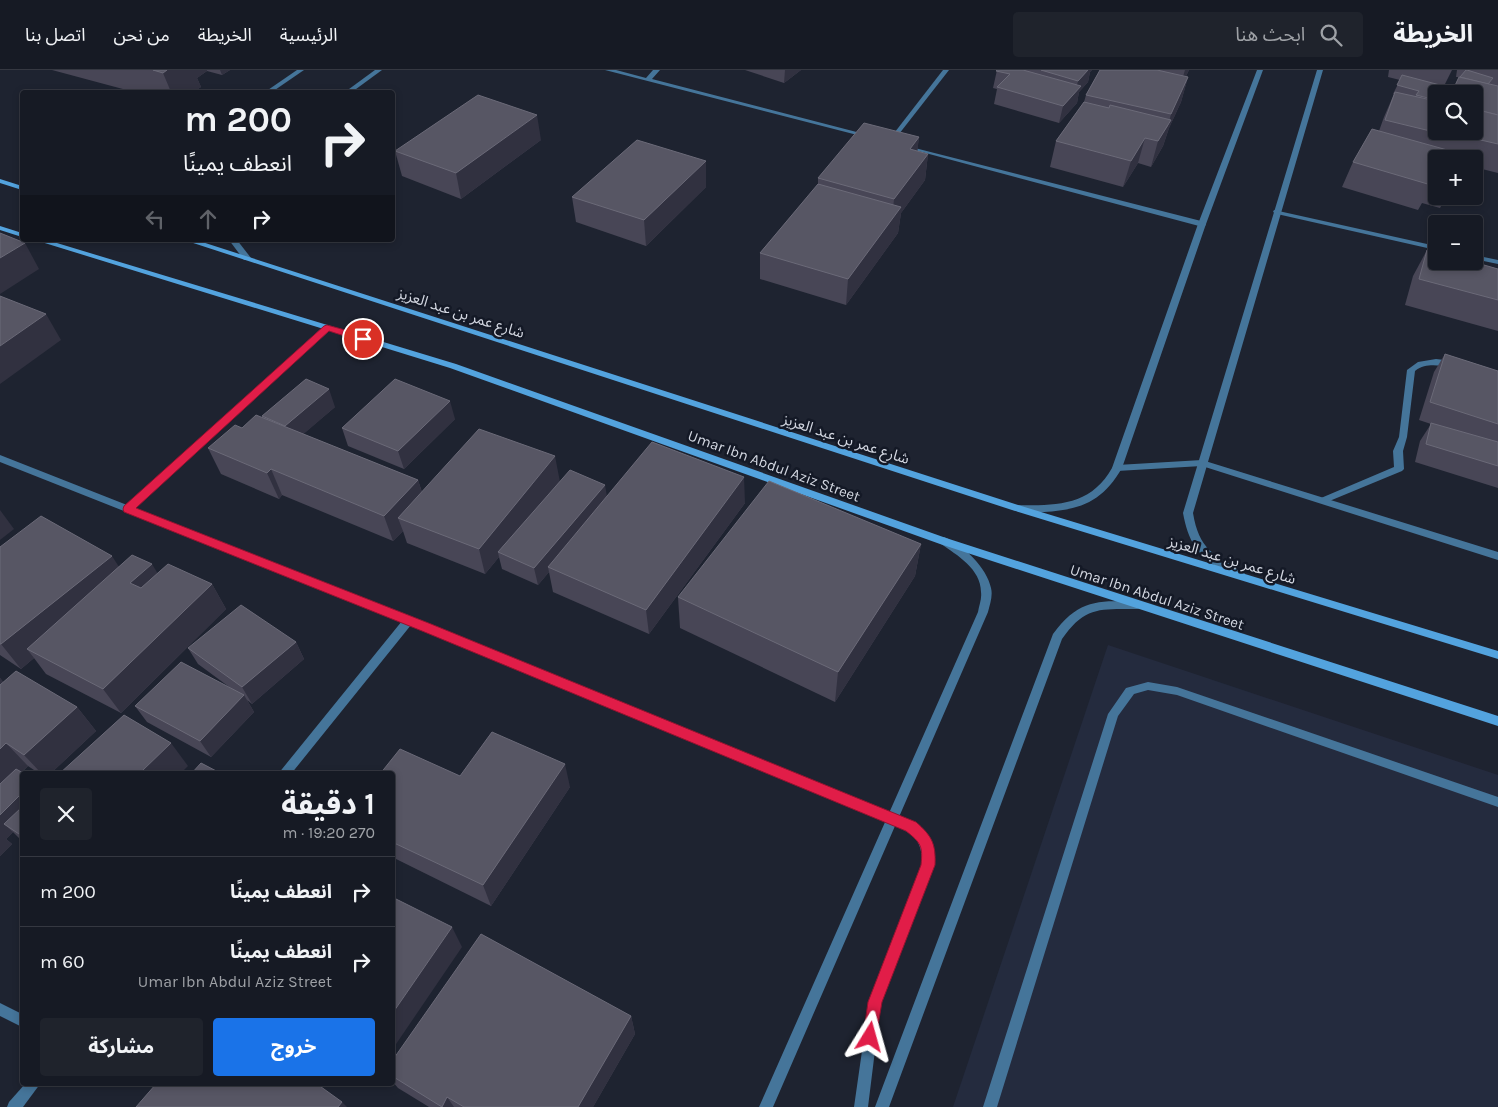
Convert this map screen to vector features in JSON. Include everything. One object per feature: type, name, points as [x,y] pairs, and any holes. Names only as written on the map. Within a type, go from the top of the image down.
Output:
[{"type":"main road","points":[[0,182],[20,187]]},
{"type":"main road","points":[[0,228],[20,234]]},
{"type":"main road","name":"Umar Ibn Abdul Aziz Street","points":[[46,242],[454,366],[943,541],[1498,721]]},
{"type":"main road","name":"شارع عمر بن عبد العزيز","points":[[195,242],[1015,508],[1498,655]]},
{"type":"street","points":[[271,90],[301,70]]},
{"type":"street","points":[[351,90],[379,70]]},
{"type":"street","points":[[608,70],[1202,224]]},
{"type":"street","points":[[647,80],[657,70]]},
{"type":"street","points":[[890,142],[946,70]]},
{"type":"street","points":[[1015,508],[1054,509],[1084,501],[1106,484],[1117,468],[1202,224],[1260,70]]},
{"type":"street","points":[[1243,577],[1211,558],[1198,546],[1190,529],[1188,513],[1320,70]]},
{"type":"street","points":[[1278,212],[1428,246]]},
{"type":"street","points":[[235,242],[247,258]]},
{"type":"street","points":[[1483,258],[1498,262]]},
{"type":"street","points":[[128,509],[327,328]]},
{"type":"street","points":[[1324,500],[1399,469],[1398,451],[1403,437],[1410,370],[1419,362],[1434,361],[1466,366]]},
{"type":"street","points":[[0,458],[408,620],[911,827],[924,837],[929,850],[928,865],[875,1002],[861,1107]]},
{"type":"street","points":[[1117,468],[1202,463],[1498,556]]},
{"type":"street","points":[[766,1107],[983,612],[987,589],[981,574],[967,557],[943,541]]},
{"type":"street","points":[[882,1107],[1057,637],[1068,620],[1081,610],[1102,605],[1137,605]]},
{"type":"street","points":[[286,771],[408,620]]},
{"type":"street","points":[[990,1107],[1113,714],[1130,692],[1148,686],[1177,691],[1498,802]]},
{"type":"street","points":[[0,1009],[20,1020]]},
{"type":"street","points":[[14,1107],[31,1086]]},
{"type":"shaded area","points":[[1108,645],[1498,775],[1498,1107],[953,1107]]},
{"type":"building","points":[[153,70],[167,70],[163,73]]},
{"type":"building","points":[[997,70],[1023,70],[1081,86],[1063,106],[997,87],[1010,74]]},
{"type":"building","points":[[1041,70],[1088,70],[1078,81]]},
{"type":"building","points":[[1100,70],[1157,70],[1188,77],[1171,114],[1086,95]]},
{"type":"building","points":[[1466,70],[1493,78],[1488,84],[1460,77]]},
{"type":"building","points":[[1402,75],[1440,85],[1428,85],[1428,98],[1416,95],[1419,91],[1397,85]]},
{"type":"building","points":[[1459,77],[1498,86],[1498,115],[1483,111],[1483,85],[1455,85]]},
{"type":"building","points":[[1395,92],[1428,99],[1428,130],[1385,120]]},
{"type":"building","points":[[478,95],[537,115],[456,173],[395,151]]},
{"type":"building","points":[[1084,102],[1109,108],[1110,105],[1171,120],[1158,141],[1145,138],[1131,161],[1056,141]]},
{"type":"building","points":[[1483,111],[1498,115],[1498,144],[1481,140],[1483,140]]},
{"type":"building","points":[[864,123],[919,137],[910,149],[928,154],[894,199],[818,178]]},
{"type":"building","points":[[1372,129],[1447,150],[1428,150],[1428,184],[1353,162]]},
{"type":"building","points":[[637,140],[706,161],[644,220],[572,197]]},
{"type":"building","points":[[818,184],[901,207],[848,279],[760,253]]},
{"type":"building","points":[[0,233],[25,243],[0,258]]},
{"type":"building","points":[[1427,250],[1428,270],[1483,270],[1483,265],[1498,269],[1498,300],[1419,279]]},
{"type":"building","points":[[0,296],[46,314],[0,346]]},
{"type":"building","points":[[1445,354],[1498,371],[1498,424],[1430,402]]},
{"type":"building","points":[[306,379],[329,389],[285,426],[262,416]]},
{"type":"building","points":[[395,379],[450,401],[398,451],[342,428]]},
{"type":"building","points":[[256,415],[418,480],[384,516],[271,469],[267,473],[208,448],[235,425],[242,428]]},
{"type":"building","points":[[1431,423],[1498,442],[1498,466],[1426,444]]},
{"type":"building","points":[[479,429],[555,456],[479,549],[398,518]]},
{"type":"building","points":[[652,442],[744,477],[646,610],[548,567]]},
{"type":"building","points":[[570,470],[605,485],[534,568],[498,552]]},
{"type":"building","points":[[769,481],[921,544],[838,672],[678,597]]},
{"type":"building","points":[[41,516],[112,556],[0,644],[0,547]]},
{"type":"building","points":[[132,555],[152,564],[130,583],[141,588],[168,564],[212,584],[103,689],[27,649]]},
{"type":"building","points":[[241,605],[296,642],[242,687],[188,648]]},
{"type":"building","points":[[181,662],[244,695],[200,741],[135,706]]},
{"type":"building","points":[[16,671],[77,707],[24,755],[6,743],[0,749],[0,685]]},
{"type":"building","points":[[124,715],[171,743],[142,771],[62,771]]},
{"type":"building","points":[[492,732],[565,764],[483,885],[395,843],[395,771],[382,771],[400,749],[460,776]]},
{"type":"building","points":[[201,763],[216,771],[194,771]]},
{"type":"building","points":[[16,769],[20,771],[20,795],[0,815],[0,784]]},
{"type":"building","points":[[20,809],[20,835],[4,824]]},
{"type":"building","points":[[395,898],[452,927],[395,1010]]},
{"type":"building","points":[[481,934],[631,1016],[578,1107],[464,1107],[447,1097],[442,1107],[395,1078],[395,1057]]},
{"type":"building","points":[[154,1086],[320,1086],[342,1102],[338,1107],[136,1107]]},
{"type":"route","points":[[363,339],[327,328],[128,509],[426,627],[911,827],[924,837],[929,850],[928,865],[875,1002],[870,1037]]}]
